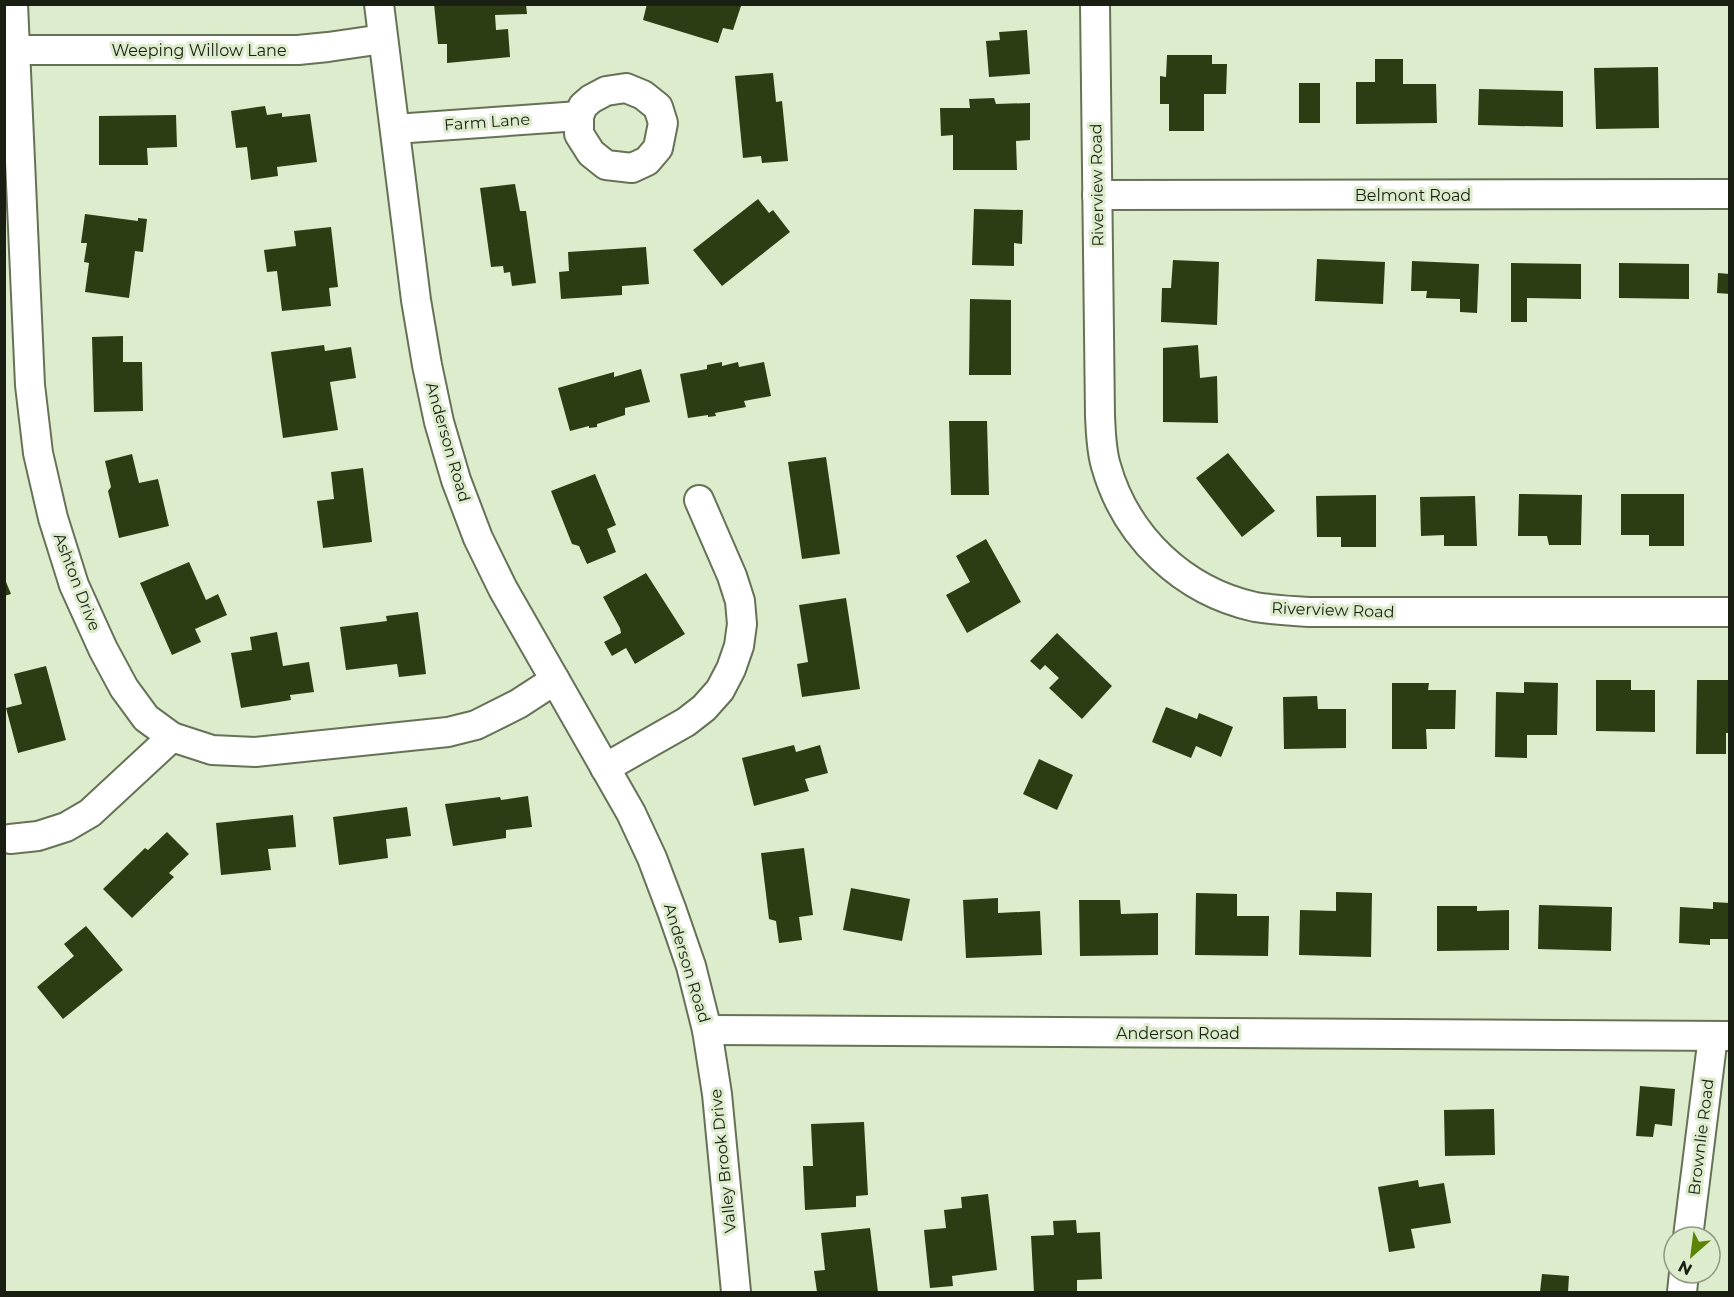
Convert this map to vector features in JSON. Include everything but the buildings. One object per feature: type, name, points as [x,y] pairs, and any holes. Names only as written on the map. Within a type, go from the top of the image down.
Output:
[{"type":"street","name":"Ashton Drive","points":[[13,4],[30,384],[40,462],[53,518],[74,585],[103,649],[124,688],[146,718],[172,737],[212,750],[255,752],[448,732],[476,724],[518,704],[555,680]]},
{"type":"street","name":"Anderson Road","points":[[378,4],[416,300],[439,422],[456,480],[478,538],[503,589],[631,813],[652,858],[691,966],[707,1030],[1721,1036]]},
{"type":"street","name":"Riverview Road","points":[[1095,4],[1100,416],[1106,465],[1113,487],[1138,531],[1162,558],[1187,579],[1231,600],[1255,607],[1310,612],[1730,612]]},
{"type":"street","name":"Weeping Willow Lane","points":[[15,50],[298,50],[383,39]]},
{"type":"street","name":"Farm Lane","points":[[394,129],[579,116]]},
{"type":"street","name":"Belmont Road","points":[[1097,195],[1730,194]]},
{"type":"street","points":[[605,768],[686,722],[704,708],[720,690],[731,669],[739,646],[742,624],[740,601],[732,576],[699,500]]},
{"type":"street","points":[[10,839],[38,836],[66,827],[90,813],[172,737]]},
{"type":"street","name":"Valley Brook Drive","points":[[707,1030],[717,1094],[736,1293]]},
{"type":"street","name":"Brownlie Road","points":[[1690,1225],[1721,1036]]}]
